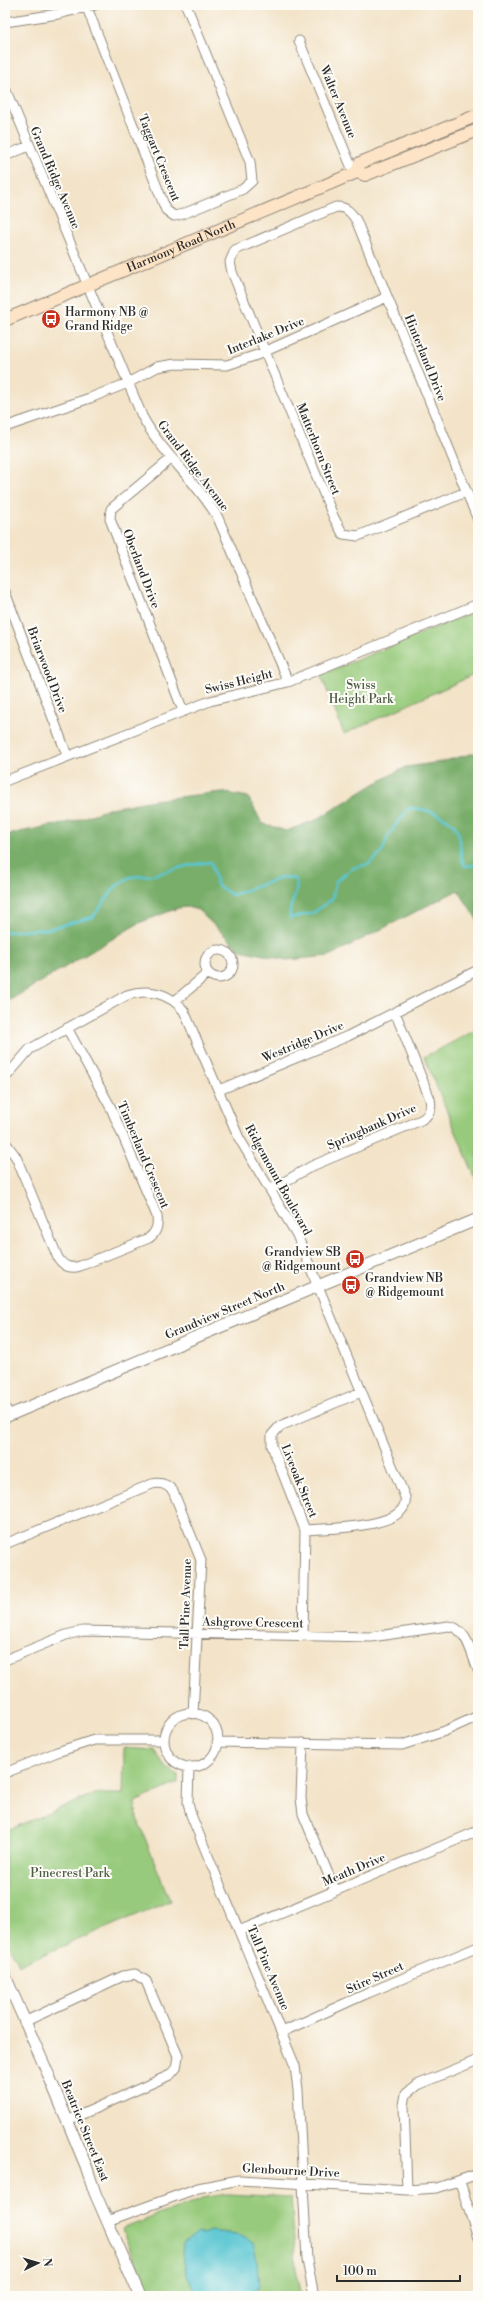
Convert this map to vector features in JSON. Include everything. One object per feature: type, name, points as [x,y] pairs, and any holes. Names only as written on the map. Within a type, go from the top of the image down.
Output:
[{"type":"main road","name":"Harmony Road North","points":[[356,172],[360,163],[478,115]]},
{"type":"main road","name":"Harmony Road North","points":[[5,320],[88,287],[356,172],[365,174],[478,130]]},
{"type":"street","name":"Taggart Crescent","points":[[89,6],[166,210],[174,216],[183,214],[243,188],[252,181],[250,162],[186,5]]},
{"type":"street","points":[[5,22],[89,6]]},
{"type":"street","name":"Walter Avenue","points":[[299,41],[356,172]]},
{"type":"street","name":"Grand Ridge Avenue","points":[[5,86],[147,426],[206,500],[218,518],[288,682]]},
{"type":"street","points":[[5,156],[29,146]]},
{"type":"street","name":"Matterhorn Street","points":[[346,207],[336,207],[235,250],[230,262],[232,272],[334,518],[344,534],[358,536],[466,492]]},
{"type":"street","name":"Hinterland Drive","points":[[346,207],[356,220],[478,520]]},
{"type":"street","name":"Interlake Drive","points":[[128,382],[157,367],[176,364],[227,365],[265,351],[387,297]]},
{"type":"street","points":[[5,427],[90,398],[128,382]]},
{"type":"street","name":"Oberland Drive","points":[[172,458],[111,509],[110,519],[183,711]]},
{"type":"street","name":"Briarwood Drive","points":[[5,592],[67,755]]},
{"type":"street","name":"Swiss Height","points":[[5,780],[210,701],[288,682],[478,604]]},
{"type":"street","points":[[478,962],[478,969]]},
{"type":"street","name":"Westridge Drive","points":[[219,1090],[348,1036],[478,969]]},
{"type":"street","points":[[5,1078],[27,1052],[67,1028],[133,993],[154,992],[175,1001],[208,973]]},
{"type":"street","name":"Ridgemount Boulevard","points":[[175,1001],[188,1019],[239,1138],[294,1230],[406,1501],[404,1507],[398,1514],[374,1524],[305,1530]]},
{"type":"street","name":"Springbank Drive","points":[[270,1190],[312,1166],[421,1120],[429,1114],[431,1105],[430,1099],[395,1012]]},
{"type":"street","name":"Timberland Crescent","points":[[5,1142],[16,1157],[58,1258],[64,1265],[72,1267],[80,1266],[149,1238],[155,1232],[157,1225],[156,1216],[111,1108],[67,1028]]},
{"type":"street","name":"Grandview Street North","points":[[6,1414],[478,1219]]},
{"type":"street","name":"Liveoak Street","points":[[303,1636],[305,1530],[272,1446],[272,1435],[280,1426],[361,1392]]},
{"type":"street","name":"Tall Pine Avenue","points":[[5,1544],[152,1484],[159,1482],[167,1485],[173,1491],[201,1560],[193,1714]]},
{"type":"street","name":"Ashgrove Crescent","points":[[5,1660],[66,1635],[79,1632],[378,1637],[451,1626],[462,1632],[478,1670]]},
{"type":"street","points":[[186,1714],[193,1714],[201,1716],[210,1723],[216,1734],[217,1742],[212,1757],[205,1763],[189,1767],[182,1766],[172,1759],[165,1748],[164,1740],[168,1726],[173,1721],[186,1714]]},
{"type":"street","points":[[217,1742],[407,1745],[445,1731],[478,1716]]},
{"type":"street","points":[[5,1773],[57,1752],[94,1740],[164,1740]]},
{"type":"street","points":[[303,1743],[301,1798],[303,1814],[335,1890]]},
{"type":"street","name":"Tall Pine Avenue","points":[[189,1767],[189,1811],[282,2032],[292,2059],[298,2082],[307,2260],[314,2296]]},
{"type":"street","name":"Meath Drive","points":[[239,1931],[478,1831]]},
{"type":"street","name":"Stire Street","points":[[282,2032],[368,1993],[478,1947]]},
{"type":"street","points":[[24,2022],[123,1976],[135,1974],[146,1981],[178,2056],[176,2068],[170,2075],[68,2121]]},
{"type":"street","name":"Beatrice Street East","points":[[5,1976],[68,2121],[107,2222],[140,2296]]},
{"type":"street","points":[[407,2190],[404,2105],[406,2094],[417,2085],[478,2060]]},
{"type":"street","name":"Glenbourne Drive","points":[[107,2222],[198,2188],[239,2180],[407,2190],[437,2188],[460,2182],[478,2174]]},
{"type":"street","points":[[460,2182],[478,2238]]},
{"type":"green space","name":"Swiss Height Park","points":[[478,610],[478,673],[344,734],[321,675]]},
{"type":"green space","points":[[478,752],[478,921],[458,890],[329,956],[287,960],[240,950],[198,910],[187,907],[178,908],[139,923],[5,1003],[5,835],[74,821],[111,808],[153,800],[221,792],[248,797],[262,823],[286,831],[316,820],[372,785],[406,767],[441,762]]},
{"type":"green space","points":[[478,1029],[478,1184],[424,1057]]},
{"type":"green space","name":"Pinecrest Park","points":[[124,1748],[154,1750],[166,1768],[178,1775],[178,1783],[135,1802],[137,1818],[170,1901],[18,1965],[5,1935],[5,1831],[95,1794],[123,1794]]},
{"type":"green space","points":[[227,2194],[291,2197],[296,2269],[302,2296],[150,2296],[122,2229],[202,2198]]},
{"type":"water","points":[[209,2231],[237,2234],[253,2243],[257,2260],[259,2288],[254,2289],[250,2296],[196,2296],[187,2275],[182,2255],[183,2243],[198,2233],[203,2235]]},
{"type":"waterway","points":[[5,932],[48,929],[93,917],[116,886],[130,877],[153,875],[190,865],[211,862],[217,885],[232,895],[284,877],[296,879],[297,885],[291,907],[290,918],[313,913],[332,899],[336,881],[353,868],[369,864],[382,852],[389,834],[409,808],[416,808],[431,812],[452,823],[459,835],[461,855],[465,866],[478,865]]},
{"type":"place","name":"Harmony NB @ Grand Ridge","points":[[51,319]]},
{"type":"place","name":"Grandview SB @ Ridgemount","points":[[355,1259]]},
{"type":"place","name":"Grandview NB @ Ridgemount","points":[[351,1285]]}]
